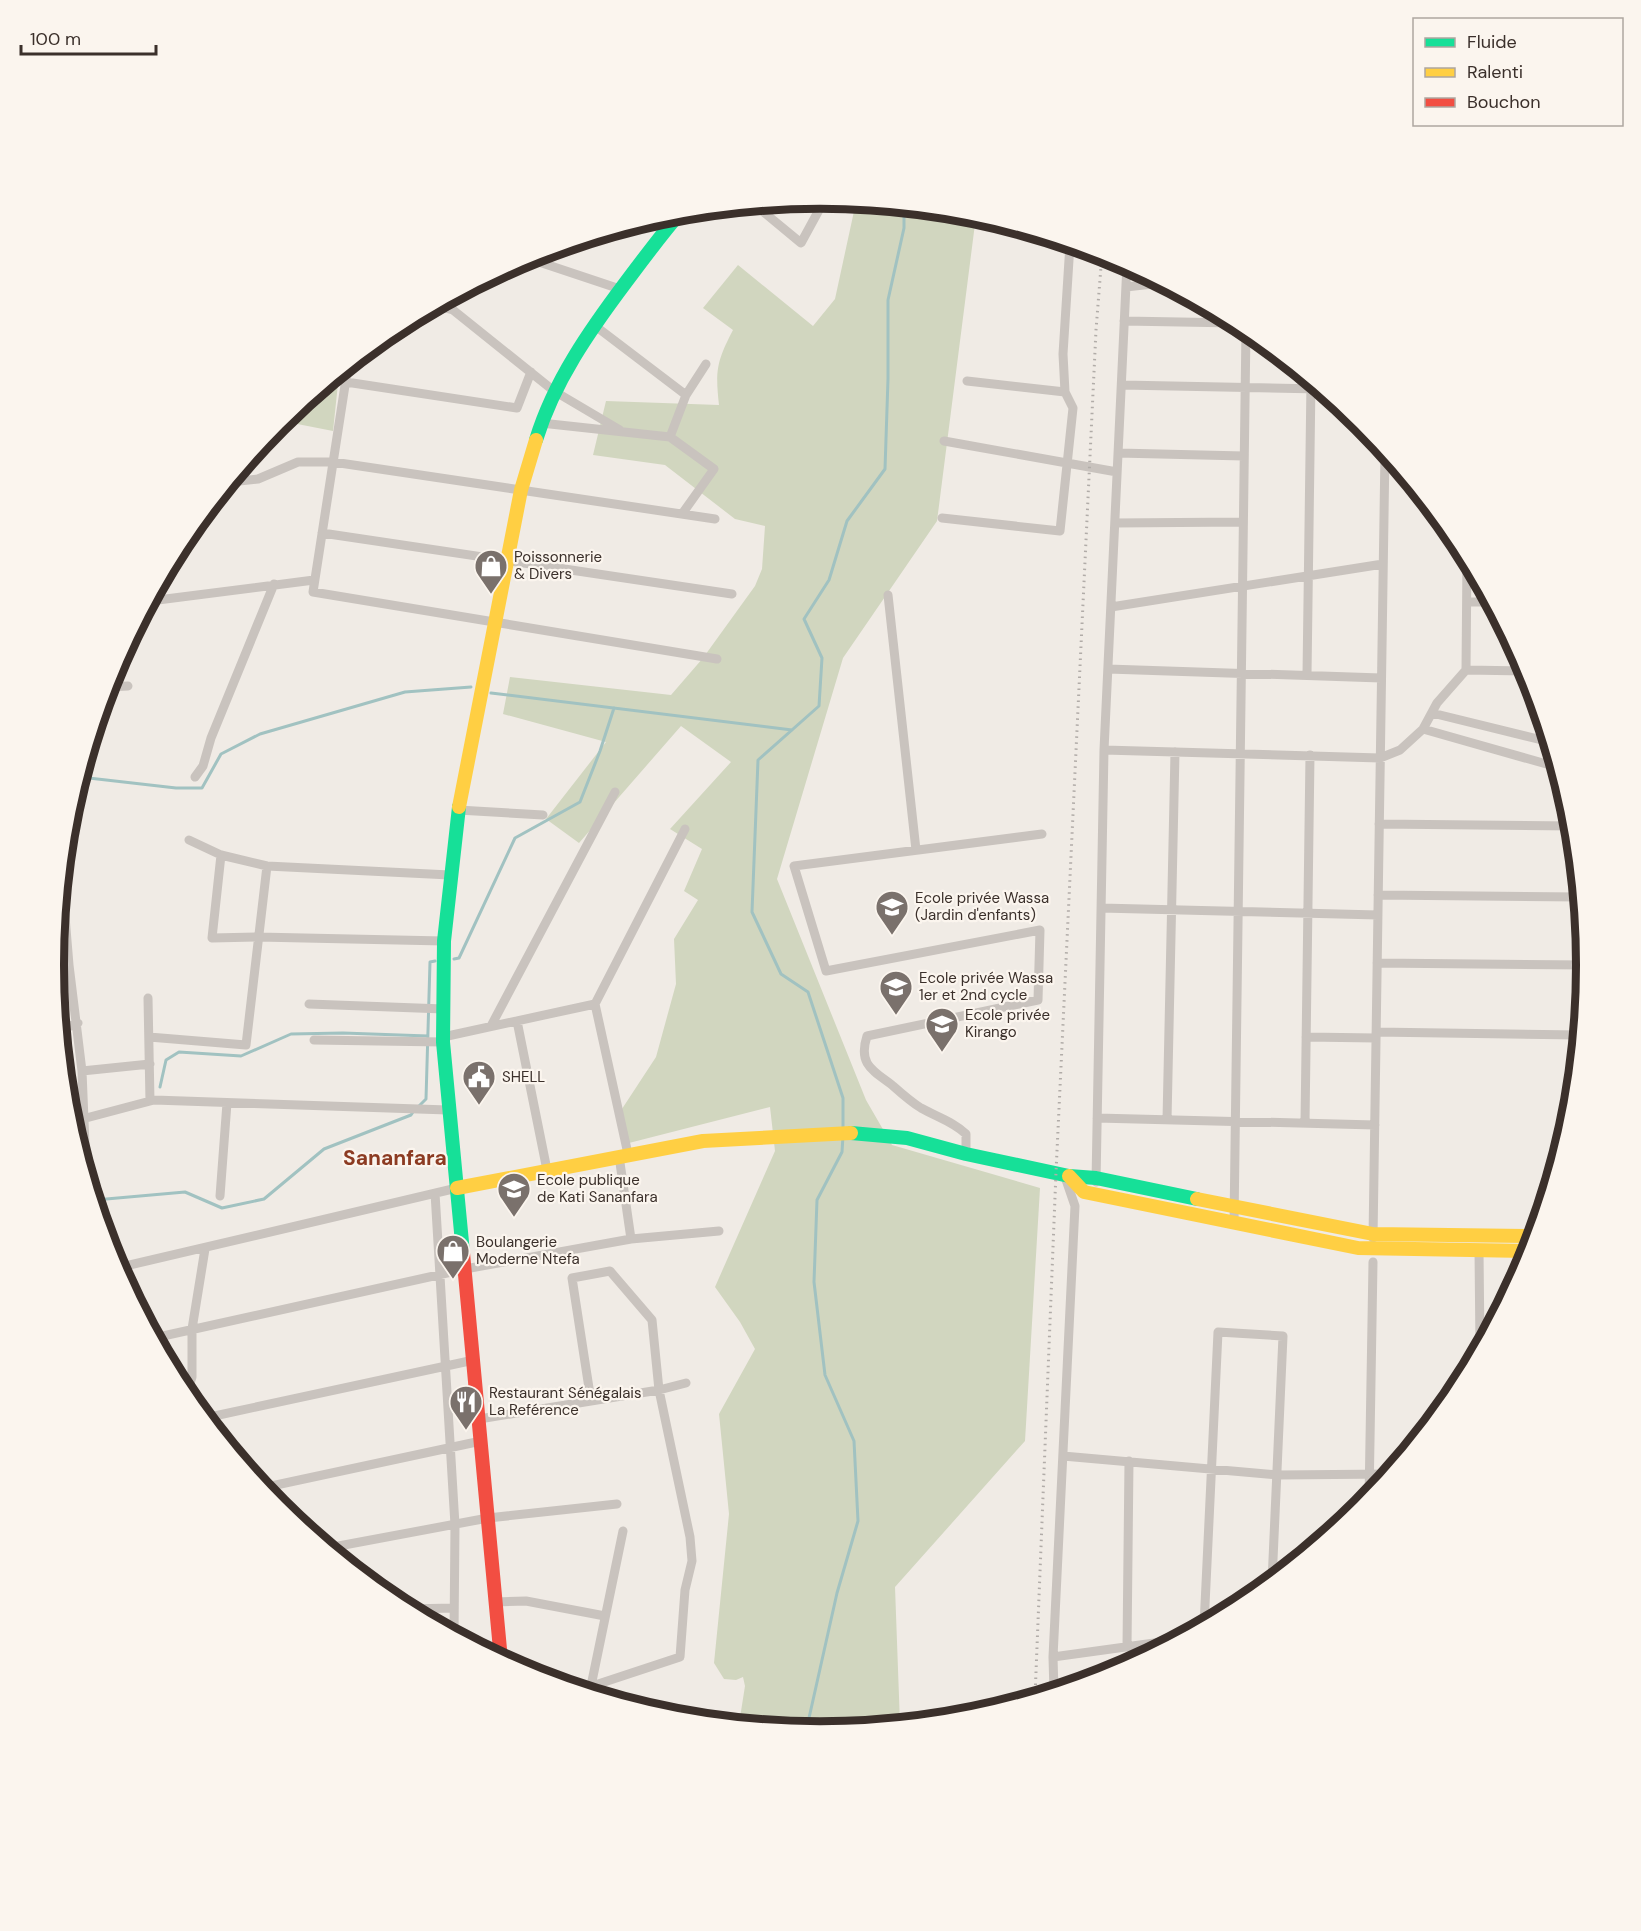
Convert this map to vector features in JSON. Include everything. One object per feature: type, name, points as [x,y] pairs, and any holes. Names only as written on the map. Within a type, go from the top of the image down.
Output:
[{"type":"street","points":[[763,212],[801,243],[820,209]]},
{"type":"street","points":[[500,1650],[443,1040],[444,941],[450,875],[458,810],[521,490],[541,423],[554,392],[594,325],[670,225]]},
{"type":"street","points":[[658,227],[665,230]]},
{"type":"street","points":[[942,518],[1060,531],[1073,408],[1065,392],[1063,354],[1069,252]]},
{"type":"street","points":[[542,263],[620,289]]},
{"type":"street","points":[[1096,1195],[1104,750],[1127,274]]},
{"type":"street","points":[[1126,287],[1149,284]]},
{"type":"street","points":[[447,309],[453,310],[554,392],[623,432]]},
{"type":"street","points":[[1124,321],[1217,323]]},
{"type":"street","points":[[594,325],[686,395]]},
{"type":"street","points":[[1234,1223],[1246,340]]},
{"type":"street","points":[[670,436],[686,395],[706,364]]},
{"type":"street","points":[[346,382],[517,408],[531,372]]},
{"type":"street","points":[[347,377],[313,592],[717,658]]},
{"type":"street","points":[[967,381],[1065,392]]},
{"type":"street","points":[[1122,385],[1306,386]]},
{"type":"street","points":[[1307,675],[1314,393]]},
{"type":"street","points":[[541,423],[670,436],[714,469],[682,514]]},
{"type":"street","points":[[944,441],[1117,471]]},
{"type":"street","points":[[1118,453],[1244,456]]},
{"type":"street","points":[[241,481],[258,479],[298,462],[333,462],[715,519]]},
{"type":"street","points":[[1370,1485],[1385,463]]},
{"type":"street","points":[[1115,523],[1243,522]]},
{"type":"street","points":[[322,532],[732,594]]},
{"type":"street","points":[[1111,607],[1383,564]]},
{"type":"street","points":[[1104,750],[1380,758],[1400,750],[1423,729],[1437,703],[1466,670],[1467,574]]},
{"type":"street","points":[[159,600],[314,580]]},
{"type":"street","points":[[195,777],[203,766],[211,738],[274,584]]},
{"type":"street","points":[[888,595],[916,850]]},
{"type":"street","points":[[1467,602],[1483,602]]},
{"type":"street","points":[[1108,669],[1381,678]]},
{"type":"street","points":[[1466,670],[1517,671]]},
{"type":"street","points":[[118,686],[128,686]]},
{"type":"street","points":[[1432,713],[1542,740]]},
{"type":"street","points":[[1423,729],[1549,765]]},
{"type":"street","points":[[1167,1120],[1175,752]]},
{"type":"street","points":[[1305,1123],[1310,756]]},
{"type":"street","points":[[491,1026],[615,792]]},
{"type":"street","points":[[458,810],[543,815]]},
{"type":"street","points":[[1379,824],[1563,826]]},
{"type":"street","points":[[631,1239],[623,1155],[595,1004],[686,829]]},
{"type":"street","points":[[966,1154],[966,1134],[959,1127],[919,1107],[870,1069],[863,1048],[867,1036],[1038,1000],[1040,930],[826,971],[794,866],[1042,834]]},
{"type":"street","points":[[189,840],[222,855],[267,866],[450,875]]},
{"type":"street","points":[[222,855],[212,938],[444,941]]},
{"type":"street","points":[[149,1037],[246,1045],[267,866]]},
{"type":"street","points":[[1378,895],[1573,897]]},
{"type":"street","points":[[1101,908],[1378,915]]},
{"type":"street","points":[[65,930],[78,1023],[84,1134]]},
{"type":"street","points":[[1377,963],[1576,965]]},
{"type":"street","points":[[64,966],[69,965]]},
{"type":"street","points":[[148,998],[150,1101]]},
{"type":"street","points":[[309,1004],[444,1009]]},
{"type":"street","points":[[314,1040],[443,1040],[491,1026],[595,1004]]},
{"type":"street","points":[[517,1021],[547,1170]]},
{"type":"street","points":[[67,1027],[78,1023]]},
{"type":"street","points":[[1306,1036],[1573,1035]]},
{"type":"street","points":[[82,1071],[150,1064]]},
{"type":"street","points":[[83,1119],[150,1101],[448,1110]]},
{"type":"street","points":[[220,1196],[227,1103]]},
{"type":"street","points":[[1097,1118],[1375,1125]]},
{"type":"street","points":[[127,1266],[457,1188],[623,1155],[703,1141],[854,1133],[907,1138],[966,1154],[1067,1175],[1096,1178],[1234,1208],[1373,1234],[1526,1236]]},
{"type":"street","points":[[1067,1175],[1084,1192],[1358,1248],[1373,1256],[1479,1250],[1521,1251]]},
{"type":"street","points":[[1054,1684],[1053,1657],[1075,1206],[1067,1175]]},
{"type":"street","points":[[435,1193],[455,1524],[454,1627]]},
{"type":"street","points":[[162,1336],[465,1269],[631,1239],[719,1232]]},
{"type":"street","points":[[190,1383],[192,1329],[205,1248]]},
{"type":"street","points":[[1479,1250],[1480,1335]]},
{"type":"street","points":[[591,1401],[572,1278],[610,1271],[652,1320],[659,1390],[690,1537],[692,1561],[685,1590],[680,1657],[592,1686]]},
{"type":"street","points":[[1205,1616],[1218,1332],[1283,1336],[1273,1571]]},
{"type":"street","points":[[214,1416],[474,1360]]},
{"type":"street","points":[[479,1419],[659,1390],[686,1383]]},
{"type":"street","points":[[273,1486],[481,1441]]},
{"type":"street","points":[[1063,1456],[1278,1474],[1380,1474]]},
{"type":"street","points":[[1127,1647],[1130,1461]]},
{"type":"street","points":[[337,1546],[488,1518],[617,1504]]},
{"type":"street","points":[[591,1685],[623,1531]]},
{"type":"street","points":[[496,1602],[525,1601],[605,1616]]},
{"type":"street","points":[[424,1609],[454,1608]]},
{"type":"street","points":[[1053,1657],[1157,1643]]},
{"type":"green space","points":[[854,210],[919,216],[975,226],[937,521],[843,658],[777,879],[866,1100],[892,1145],[1040,1188],[1025,1441],[895,1587],[900,1717],[870,1720],[771,1720],[740,1717],[745,1686],[743,1677],[736,1680],[724,1679],[714,1663],[729,1514],[719,1414],[755,1349],[740,1322],[715,1287],[775,1151],[770,1107],[625,1144],[618,1115],[656,1057],[676,984],[674,939],[698,900],[684,891],[702,849],[670,829],[731,762],[681,726],[579,843],[546,819],[606,742],[503,714],[510,677],[671,695],[703,658],[755,586],[762,569],[765,526],[735,519],[665,465],[593,455],[606,401],[719,405],[718,366],[733,330],[703,308],[738,265],[813,326],[835,299]]},
{"type":"green space","points":[[338,384],[333,431],[294,423]]},
{"type":"waterway","points":[[843,1130],[843,1098],[808,992],[781,974],[752,912],[758,760],[819,706],[822,658],[804,619],[829,580],[847,521],[885,469],[888,300],[904,228],[904,214]]},
{"type":"waterway","points":[[88,778],[176,788],[202,788],[221,754],[260,734],[405,692],[471,687]]},
{"type":"waterway","points":[[491,693],[792,730]]},
{"type":"waterway","points":[[454,959],[459,958],[515,838],[580,802],[614,708]]},
{"type":"waterway","points":[[418,1107],[426,1099],[430,962],[435,961]]},
{"type":"waterway","points":[[160,1087],[166,1060],[179,1052],[241,1056],[291,1034],[428,1036]]},
{"type":"waterway","points":[[102,1199],[185,1192],[222,1208],[264,1199],[324,1149],[411,1115],[413,1112]]},
{"type":"waterway","points":[[807,1721],[837,1593],[858,1521],[854,1441],[825,1375],[814,1282],[817,1200],[842,1152],[843,1136]]},
{"type":"railway","points":[[1035,1690],[1056,1172],[1096,330],[1101,264]]},
{"type":"traffic: fast","points":[[536,440],[553,397],[574,357],[639,264],[670,225]]},
{"type":"traffic: fast","points":[[459,807],[444,941],[443,1042],[463,1253]]},
{"type":"traffic: fast","points":[[851,1133],[907,1138],[966,1154],[1069,1176],[1096,1178],[1197,1199]]},
{"type":"traffic: slow","points":[[459,807],[521,490],[536,440]]},
{"type":"traffic: slow","points":[[457,1188],[703,1141],[851,1133]]},
{"type":"traffic: slow","points":[[1069,1176],[1084,1192],[1358,1248],[1521,1251]]},
{"type":"traffic: slow","points":[[1197,1199],[1373,1234],[1526,1236]]},
{"type":"traffic: jam","points":[[463,1253],[500,1650]]},
{"type":"place","name":"Poissonnerie & Divers","points":[[491,595]]},
{"type":"place","name":"Ecole privée Wassa (Jardin d'enfants)","points":[[892,936]]},
{"type":"place","name":"Ecole privée Wassa 1er et 2nd cycle","points":[[896,1016]]},
{"type":"place","name":"Ecole privée Kirango","points":[[942,1053]]},
{"type":"place","name":"SHELL","points":[[479,1106]]},
{"type":"place","name":"Ecole publique de Kati Sananfara","points":[[514,1218]]},
{"type":"place","name":"Boulangerie Moderne Ntefa","points":[[453,1280]]},
{"type":"place","name":"Restaurant Sénégalais La Reférence","points":[[466,1431]]},
{"type":"district","name":"Sananfara","points":[[395,1158]]}]
